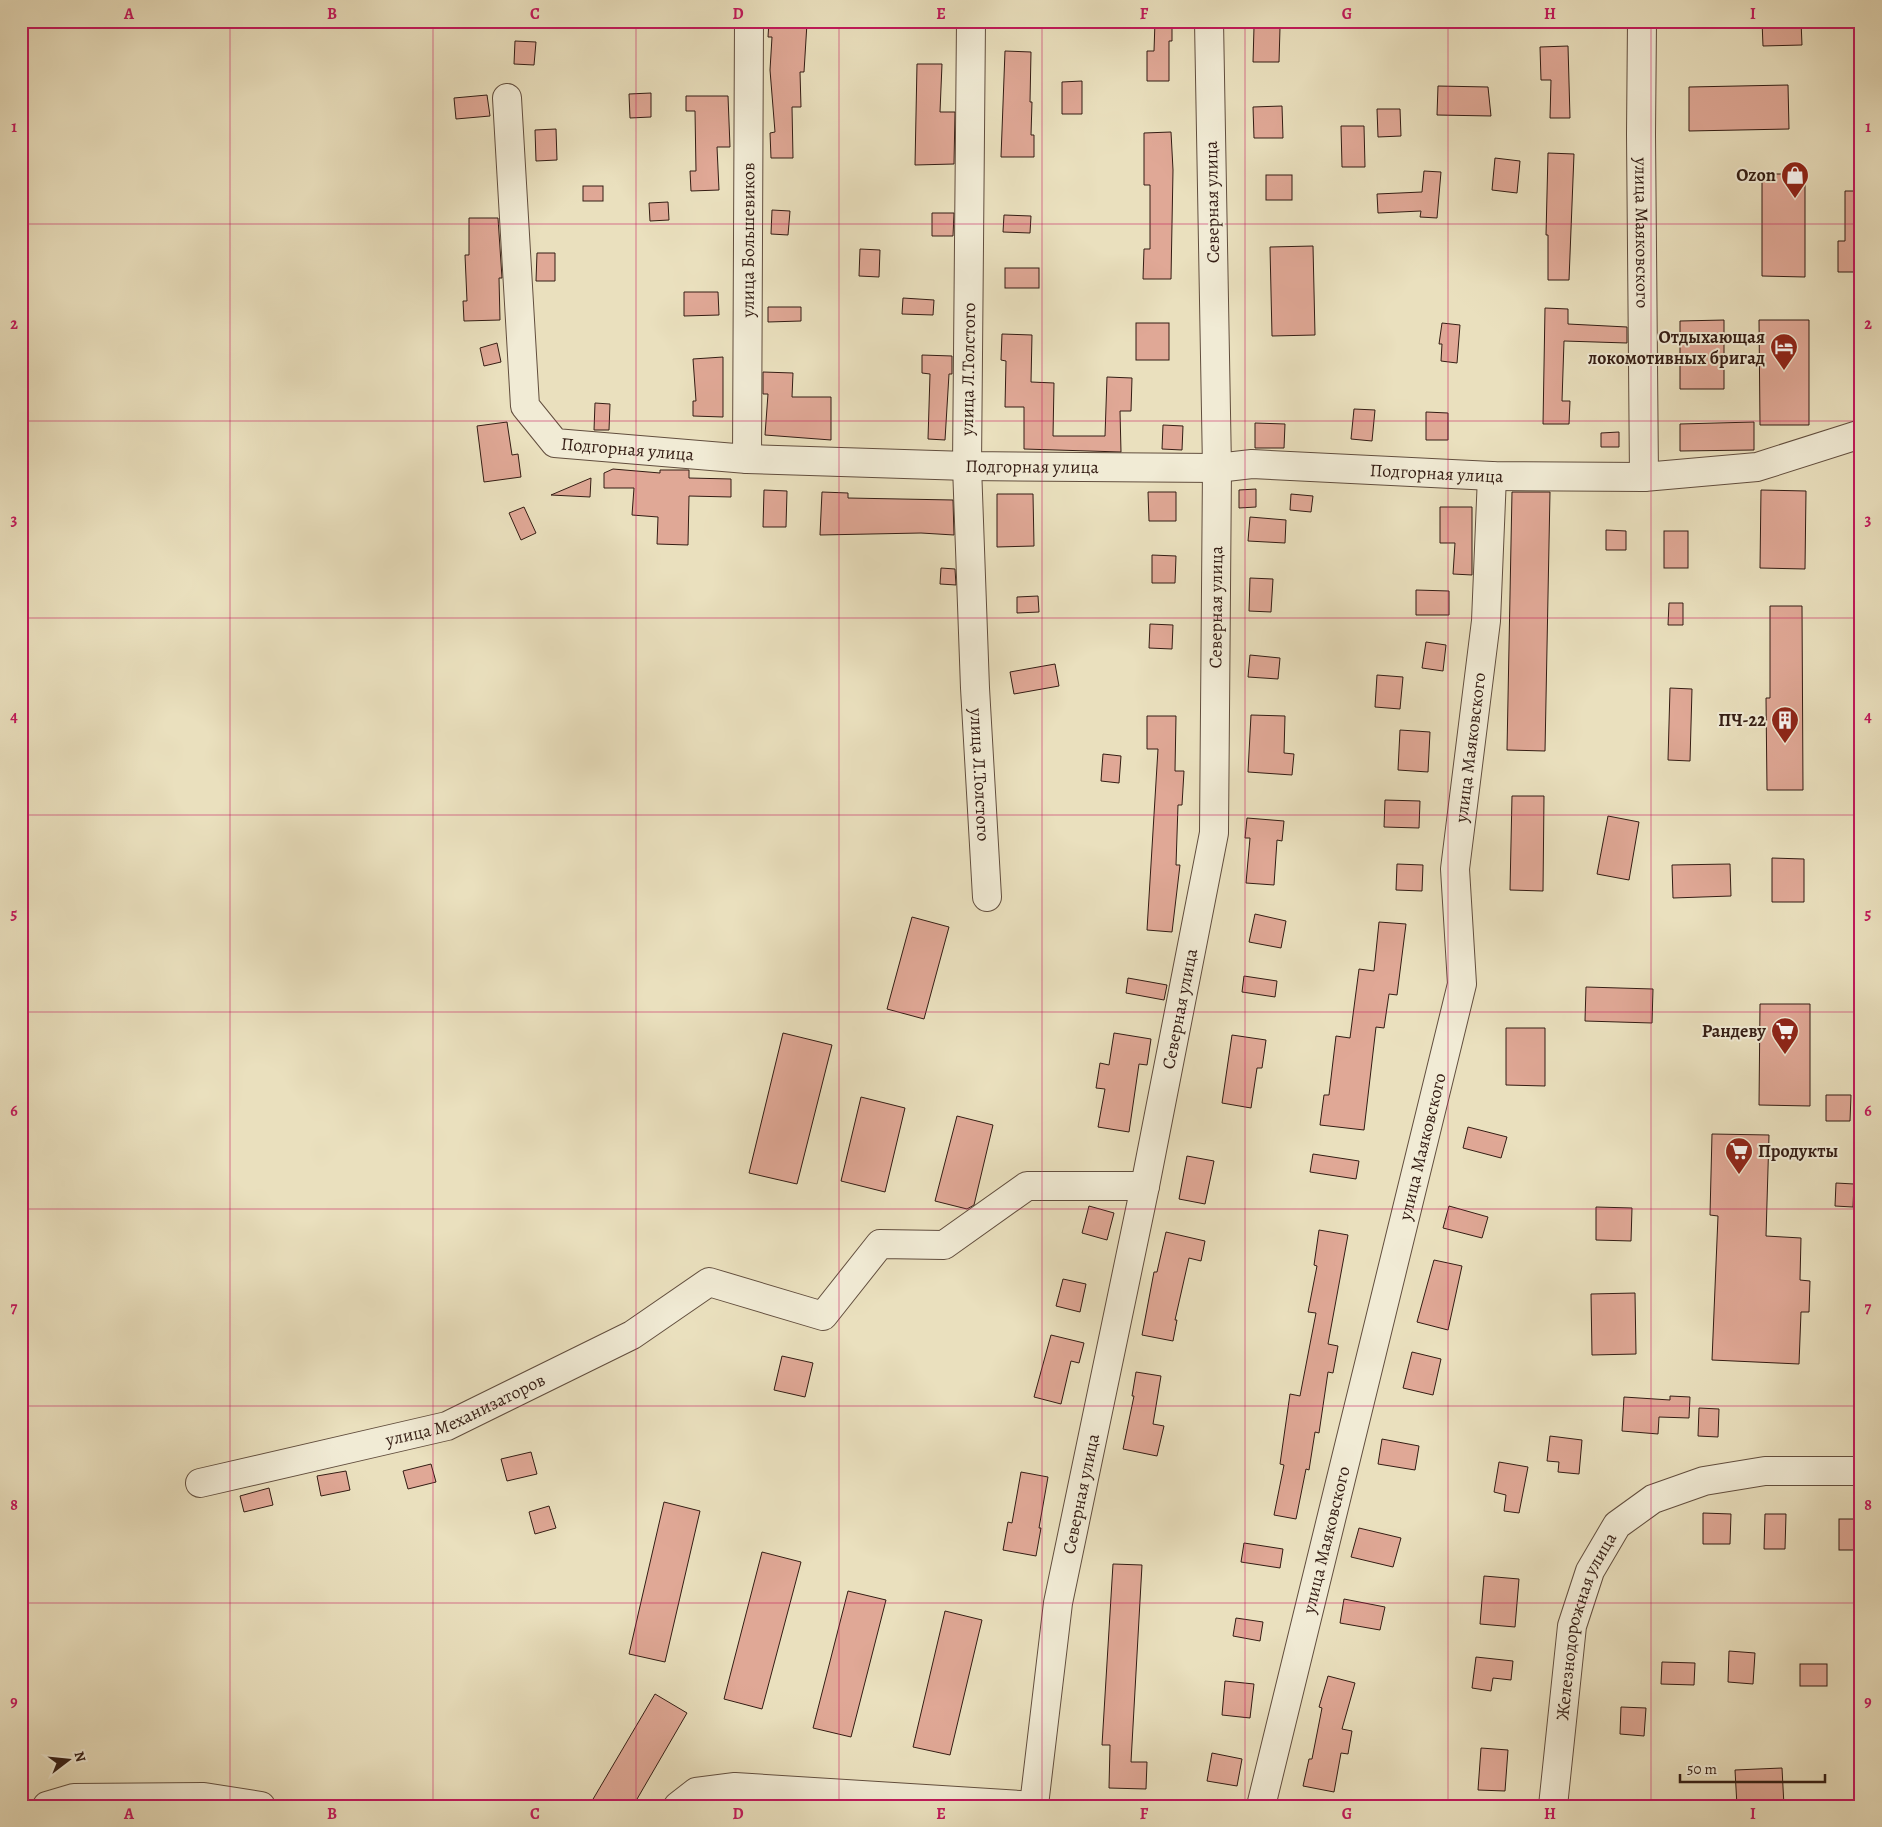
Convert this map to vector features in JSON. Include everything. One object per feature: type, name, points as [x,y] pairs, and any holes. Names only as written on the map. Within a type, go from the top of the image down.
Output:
[{"type":"street","name":"улица Большевиков","points":[[747,459],[749,21]]},
{"type":"street","name":"улица Л.Толстого","points":[[972,21],[967,466],[975,688],[987,897]]},
{"type":"street","name":"Северная улица","points":[[1035,1806],[1058,1603],[1145,1186],[1214,833],[1217,468],[1209,21]]},
{"type":"street","name":"улица Маяковского","points":[[1642,21],[1644,477]]},
{"type":"street","name":"Подгорная улица","points":[[506,98],[525,406],[555,443],[747,459],[967,466],[1217,468],[1252,464],[1492,476],[1644,477],[1757,467],[1861,434]]},
{"type":"street","name":"улица Маяковского","points":[[1261,1806],[1462,984],[1455,869],[1486,621],[1492,476]]},
{"type":"street","name":"улица Механизаторов","points":[[200,1483],[447,1426],[632,1336],[709,1282],[823,1316],[880,1244],[944,1245],[1027,1186],[1145,1186]]},
{"type":"street","name":"Железнодорожная улица","points":[[1553,1806],[1572,1626],[1590,1571],[1617,1525],[1654,1498],[1704,1481],[1765,1471],[1861,1471]]},
{"type":"street","points":[[678,1806],[696,1792],[735,1787],[1035,1806]]},
{"type":"street","points":[[48,1806],[74,1798],[204,1797],[261,1806]]},
{"type":"building","points":[[769,21],[807,23],[804,72],[800,72],[801,107],[792,107],[793,158],[771,158],[770,133],[775,132],[770,70],[772,37],[768,37]]},
{"type":"building","points":[[1155,21],[1172,21],[1172,41],[1169,41],[1169,81],[1147,81],[1147,51],[1154,51]]},
{"type":"building","points":[[1762,21],[1801,21],[1802,45],[1763,46]]},
{"type":"building","points":[[1254,27],[1280,28],[1279,62],[1253,62]]},
{"type":"building","points":[[515,41],[536,42],[534,65],[514,64]]},
{"type":"building","points":[[1568,46],[1570,118],[1550,118],[1551,80],[1541,80],[1540,47]]},
{"type":"building","points":[[1005,51],[1031,52],[1030,102],[1032,102],[1031,135],[1034,135],[1034,157],[1001,157]]},
{"type":"building","points":[[917,64],[942,64],[940,112],[955,112],[954,164],[915,165]]},
{"type":"building","points":[[1082,81],[1082,114],[1062,114],[1062,82]]},
{"type":"building","points":[[1788,85],[1789,129],[1689,131],[1689,87]]},
{"type":"building","points":[[1438,86],[1488,87],[1491,116],[1437,115]]},
{"type":"building","points":[[651,93],[651,117],[630,118],[629,94]]},
{"type":"building","points":[[487,95],[490,116],[456,119],[454,98]]},
{"type":"building","points":[[686,96],[728,96],[730,147],[717,147],[719,190],[691,191],[690,171],[696,171],[695,111],[686,111]]},
{"type":"building","points":[[1282,106],[1283,138],[1254,138],[1253,107]]},
{"type":"building","points":[[1377,109],[1400,109],[1401,136],[1378,137]]},
{"type":"building","points":[[1341,126],[1364,126],[1365,167],[1342,167]]},
{"type":"building","points":[[556,129],[557,160],[536,161],[535,130]]},
{"type":"building","points":[[1171,132],[1173,170],[1171,279],[1143,279],[1144,249],[1150,249],[1150,185],[1144,185],[1144,133]]},
{"type":"building","points":[[1548,153],[1574,154],[1569,280],[1548,280],[1548,235],[1546,235]]},
{"type":"building","points":[[1495,158],[1520,161],[1517,193],[1492,190]]},
{"type":"building","points":[[1424,171],[1441,172],[1437,218],[1420,217],[1421,211],[1378,213],[1377,194],[1422,192]]},
{"type":"building","points":[[1762,174],[1805,174],[1805,277],[1762,276]]},
{"type":"building","points":[[1266,175],[1292,175],[1292,200],[1266,200]]},
{"type":"building","points":[[583,186],[603,186],[603,201],[583,201]]},
{"type":"building","points":[[1845,191],[1859,191],[1861,272],[1838,272],[1838,241],[1845,241]]},
{"type":"building","points":[[668,202],[669,220],[650,221],[649,203]]},
{"type":"building","points":[[772,210],[790,211],[788,235],[771,234]]},
{"type":"building","points":[[932,213],[954,213],[953,236],[932,236]]},
{"type":"building","points":[[1004,215],[1031,216],[1030,233],[1003,232]]},
{"type":"building","points":[[469,218],[498,218],[502,278],[499,278],[500,320],[464,321],[463,301],[467,301],[465,255],[469,255]]},
{"type":"building","points":[[1313,246],[1315,335],[1272,336],[1270,247]]},
{"type":"building","points":[[860,249],[880,250],[879,277],[859,276]]},
{"type":"building","points":[[537,253],[555,253],[555,281],[536,281]]},
{"type":"building","points":[[1005,268],[1039,268],[1039,288],[1005,288]]},
{"type":"building","points":[[684,292],[718,292],[719,315],[684,316]]},
{"type":"building","points":[[903,298],[934,300],[933,315],[902,314]]},
{"type":"building","points":[[768,307],[801,307],[801,321],[768,322]]},
{"type":"building","points":[[1545,308],[1568,309],[1568,324],[1627,327],[1627,343],[1564,341],[1562,401],[1570,401],[1569,424],[1543,424]]},
{"type":"building","points":[[1724,320],[1724,389],[1680,389],[1680,321]]},
{"type":"building","points":[[1759,320],[1809,320],[1809,425],[1760,425]]},
{"type":"building","points":[[1136,323],[1169,323],[1169,360],[1136,360]]},
{"type":"building","points":[[1442,323],[1460,325],[1457,363],[1441,361],[1442,344],[1439,344]]},
{"type":"building","points":[[1002,334],[1032,335],[1031,382],[1054,383],[1053,436],[1105,436],[1107,377],[1132,378],[1131,411],[1120,411],[1121,452],[1024,449],[1024,407],[1005,407],[1006,361],[1001,360]]},
{"type":"building","points":[[497,343],[501,362],[484,366],[480,348]]},
{"type":"building","points":[[922,355],[952,356],[945,440],[928,439],[930,374],[922,373]]},
{"type":"building","points":[[723,357],[723,417],[693,416],[693,401],[696,401],[693,359]]},
{"type":"building","points":[[763,372],[793,373],[792,397],[831,397],[831,440],[765,435],[768,394],[763,394]]},
{"type":"building","points":[[595,403],[610,404],[609,430],[594,430]]},
{"type":"building","points":[[1354,409],[1375,410],[1372,441],[1351,439]]},
{"type":"building","points":[[1426,412],[1448,413],[1448,440],[1426,440]]},
{"type":"building","points":[[507,422],[512,455],[518,454],[521,477],[484,482],[477,426]]},
{"type":"building","points":[[1754,422],[1754,450],[1680,451],[1680,424]]},
{"type":"building","points":[[1255,423],[1285,424],[1284,448],[1255,448]]},
{"type":"building","points":[[1163,425],[1183,426],[1182,450],[1162,449]]},
{"type":"building","points":[[1619,432],[1619,447],[1601,447],[1601,433]]},
{"type":"building","points":[[613,469],[660,473],[660,470],[689,470],[689,478],[731,479],[731,497],[689,496],[688,545],[657,544],[658,517],[632,515],[634,488],[604,488],[604,473]]},
{"type":"building","points":[[591,478],[590,497],[551,495]]},
{"type":"building","points":[[1256,489],[1256,507],[1239,508],[1239,490]]},
{"type":"building","points":[[764,490],[787,491],[786,527],[763,527]]},
{"type":"building","points":[[1761,490],[1806,491],[1805,569],[1760,568]]},
{"type":"building","points":[[822,492],[848,493],[848,498],[953,500],[954,535],[921,533],[820,535]]},
{"type":"building","points":[[1148,492],[1176,492],[1176,521],[1149,521]]},
{"type":"building","points":[[1512,492],[1550,492],[1545,751],[1507,750]]},
{"type":"building","points":[[997,494],[1033,494],[1034,546],[997,547]]},
{"type":"building","points":[[1291,494],[1313,496],[1311,512],[1290,510]]},
{"type":"building","points":[[524,507],[536,533],[521,540],[509,513]]},
{"type":"building","points":[[1440,507],[1472,507],[1472,575],[1453,574],[1455,543],[1440,543]]},
{"type":"building","points":[[1250,517],[1286,520],[1285,543],[1248,541]]},
{"type":"building","points":[[1606,530],[1626,531],[1626,550],[1606,550]]},
{"type":"building","points":[[1664,531],[1688,531],[1688,568],[1664,568]]},
{"type":"building","points":[[1152,555],[1176,556],[1175,583],[1152,583]]},
{"type":"building","points":[[941,568],[955,569],[956,585],[940,584]]},
{"type":"building","points":[[1250,578],[1273,579],[1271,612],[1249,611]]},
{"type":"building","points":[[1416,590],[1449,591],[1449,615],[1416,615]]},
{"type":"building","points":[[1038,596],[1039,612],[1017,613],[1017,597]]},
{"type":"building","points":[[1669,603],[1683,603],[1683,625],[1668,625]]},
{"type":"building","points":[[1770,606],[1802,606],[1803,790],[1767,790],[1766,698],[1770,698]]},
{"type":"building","points":[[1150,624],[1173,625],[1172,649],[1149,648]]},
{"type":"building","points":[[1426,642],[1446,645],[1443,671],[1422,668]]},
{"type":"building","points":[[1250,655],[1280,658],[1278,679],[1248,677]]},
{"type":"building","points":[[1055,664],[1059,686],[1014,694],[1010,672]]},
{"type":"building","points":[[1377,675],[1403,677],[1400,709],[1375,707]]},
{"type":"building","points":[[1670,688],[1692,689],[1690,761],[1668,760]]},
{"type":"building","points":[[1251,715],[1285,716],[1284,753],[1294,754],[1292,775],[1248,772]]},
{"type":"building","points":[[1147,716],[1176,716],[1175,771],[1184,771],[1182,805],[1178,805],[1176,865],[1180,865],[1172,932],[1147,930],[1158,749],[1147,749]]},
{"type":"building","points":[[1400,730],[1430,732],[1428,772],[1398,770]]},
{"type":"building","points":[[1103,754],[1121,756],[1119,783],[1101,781]]},
{"type":"building","points":[[1512,796],[1544,796],[1543,891],[1510,890]]},
{"type":"building","points":[[1385,800],[1420,801],[1419,828],[1384,827]]},
{"type":"building","points":[[1608,816],[1639,822],[1629,880],[1597,874]]},
{"type":"building","points":[[1247,818],[1284,821],[1282,841],[1277,840],[1274,885],[1246,883],[1250,838],[1245,838]]},
{"type":"building","points":[[1772,858],[1804,859],[1804,902],[1772,902]]},
{"type":"building","points":[[1397,864],[1423,865],[1422,891],[1396,890]]},
{"type":"building","points":[[1730,864],[1731,896],[1673,898],[1672,865]]},
{"type":"building","points":[[1255,914],[1286,921],[1281,948],[1249,942]]},
{"type":"building","points":[[912,917],[949,927],[924,1019],[887,1009]]},
{"type":"building","points":[[1379,922],[1406,924],[1397,995],[1389,994],[1384,1028],[1376,1027],[1364,1130],[1320,1125],[1324,1095],[1329,1095],[1336,1036],[1350,1038],[1359,969],[1374,971]]},
{"type":"building","points":[[1244,976],[1277,981],[1275,997],[1242,992]]},
{"type":"building","points":[[1128,978],[1167,985],[1164,1000],[1126,993]]},
{"type":"building","points":[[1586,987],[1653,989],[1652,1023],[1585,1021]]},
{"type":"building","name":"Рандеву","points":[[1760,1004],[1810,1004],[1810,1106],[1759,1105]]},
{"type":"building","points":[[1506,1028],[1545,1028],[1545,1086],[1506,1085]]},
{"type":"building","points":[[783,1033],[832,1045],[797,1184],[749,1173]]},
{"type":"building","points":[[1114,1033],[1151,1039],[1147,1065],[1139,1064],[1129,1132],[1098,1127],[1105,1089],[1096,1088],[1100,1063],[1109,1065]]},
{"type":"building","points":[[1232,1035],[1266,1040],[1262,1068],[1257,1068],[1251,1108],[1222,1103]]},
{"type":"building","points":[[1826,1095],[1851,1095],[1850,1121],[1826,1121]]},
{"type":"building","points":[[861,1097],[905,1108],[885,1192],[841,1181]]},
{"type":"building","points":[[957,1116],[993,1125],[974,1205],[967,1209],[935,1201]]},
{"type":"building","points":[[1468,1127],[1507,1137],[1501,1158],[1463,1148]]},
{"type":"building","points":[[1712,1134],[1769,1135],[1766,1236],[1801,1238],[1800,1280],[1810,1281],[1809,1312],[1801,1312],[1799,1364],[1712,1360],[1718,1216],[1710,1215]]},
{"type":"building","points":[[1313,1154],[1359,1161],[1356,1179],[1310,1172]]},
{"type":"building","points":[[1187,1156],[1214,1161],[1205,1204],[1179,1199]]},
{"type":"building","points":[[1836,1183],[1854,1184],[1853,1207],[1835,1206]]},
{"type":"building","points":[[1089,1206],[1114,1213],[1107,1240],[1082,1233]]},
{"type":"building","points":[[1449,1206],[1488,1217],[1482,1238],[1443,1228]]},
{"type":"building","points":[[1596,1207],[1632,1208],[1631,1241],[1596,1240]]},
{"type":"building","points":[[1319,1230],[1348,1235],[1328,1344],[1338,1346],[1333,1373],[1328,1372],[1319,1433],[1315,1432],[1309,1470],[1306,1469],[1296,1519],[1274,1515],[1284,1465],[1280,1464],[1290,1394],[1300,1396],[1316,1313],[1308,1312],[1317,1266],[1314,1265]]},
{"type":"building","points":[[1166,1232],[1205,1241],[1201,1261],[1189,1258],[1175,1320],[1177,1320],[1173,1341],[1142,1335],[1154,1272],[1157,1272]]},
{"type":"building","points":[[1434,1260],[1462,1266],[1448,1330],[1417,1322]]},
{"type":"building","points":[[1063,1279],[1086,1284],[1080,1312],[1056,1306]]},
{"type":"building","points":[[1635,1293],[1636,1354],[1592,1355],[1591,1294]]},
{"type":"building","points":[[1051,1335],[1084,1343],[1079,1363],[1071,1361],[1061,1404],[1034,1397]]},
{"type":"building","points":[[1412,1352],[1441,1359],[1433,1395],[1403,1388]]},
{"type":"building","points":[[782,1356],[813,1363],[805,1397],[774,1390]]},
{"type":"building","points":[[1136,1372],[1161,1376],[1153,1424],[1164,1426],[1157,1456],[1123,1449],[1134,1396],[1132,1396]]},
{"type":"building","points":[[1670,1396],[1690,1397],[1689,1418],[1659,1417],[1658,1434],[1622,1431],[1624,1397],[1670,1400]]},
{"type":"building","points":[[1699,1408],[1719,1409],[1718,1437],[1698,1436]]},
{"type":"building","points":[[1550,1436],[1582,1440],[1579,1474],[1558,1472],[1559,1462],[1547,1461]]},
{"type":"building","points":[[1382,1439],[1419,1446],[1415,1470],[1378,1464]]},
{"type":"building","points":[[531,1452],[537,1474],[507,1481],[501,1459]]},
{"type":"building","points":[[1499,1462],[1528,1467],[1519,1513],[1504,1511],[1506,1495],[1494,1492]]},
{"type":"building","points":[[431,1464],[436,1482],[408,1489],[403,1471]]},
{"type":"building","points":[[346,1471],[350,1490],[321,1496],[317,1476]]},
{"type":"building","points":[[1021,1472],[1048,1477],[1036,1556],[1003,1550],[1008,1522],[1012,1523]]},
{"type":"building","points":[[269,1488],[273,1505],[244,1512],[240,1496]]},
{"type":"building","points":[[664,1502],[700,1511],[665,1662],[629,1654]]},
{"type":"building","points":[[549,1506],[556,1528],[535,1534],[529,1512]]},
{"type":"building","points":[[1703,1513],[1731,1514],[1730,1544],[1703,1544]]},
{"type":"building","points":[[1765,1514],[1786,1514],[1785,1549],[1764,1549]]},
{"type":"building","points":[[1839,1519],[1861,1519],[1861,1550],[1839,1550]]},
{"type":"building","points":[[1359,1528],[1401,1538],[1393,1567],[1351,1557]]},
{"type":"building","points":[[1244,1543],[1283,1549],[1280,1568],[1241,1562]]},
{"type":"building","points":[[762,1552],[801,1562],[762,1709],[724,1699]]},
{"type":"building","points":[[1113,1564],[1142,1565],[1131,1762],[1147,1762],[1146,1789],[1109,1788],[1110,1745],[1102,1745]]},
{"type":"building","points":[[1484,1576],[1519,1579],[1515,1627],[1480,1624]]},
{"type":"building","points":[[848,1591],[886,1600],[851,1737],[813,1728]]},
{"type":"building","points":[[1344,1599],[1385,1607],[1380,1630],[1340,1623]]},
{"type":"building","points":[[945,1611],[982,1620],[950,1755],[913,1747]]},
{"type":"building","points":[[1236,1618],[1263,1622],[1260,1641],[1233,1636]]},
{"type":"building","points":[[1729,1651],[1755,1653],[1753,1684],[1728,1682]]},
{"type":"building","points":[[1476,1657],[1513,1661],[1511,1680],[1493,1678],[1491,1691],[1472,1688]]},
{"type":"building","points":[[1662,1662],[1695,1663],[1694,1685],[1661,1684]]},
{"type":"building","points":[[1800,1664],[1827,1664],[1827,1686],[1800,1686]]},
{"type":"building","points":[[1328,1676],[1355,1683],[1342,1729],[1352,1731],[1348,1754],[1341,1753],[1334,1792],[1303,1786],[1309,1759],[1312,1759],[1322,1708],[1319,1707]]},
{"type":"building","points":[[1225,1681],[1254,1684],[1250,1718],[1222,1715]]},
{"type":"building","points":[[655,1694],[687,1713],[633,1806],[589,1806]]},
{"type":"building","points":[[1621,1707],[1646,1708],[1644,1736],[1620,1734]]},
{"type":"building","points":[[1481,1748],[1508,1750],[1505,1791],[1478,1790]]},
{"type":"building","points":[[1212,1753],[1242,1759],[1237,1786],[1207,1781]]},
{"type":"building","points":[[1782,1768],[1784,1806],[1737,1806],[1735,1770]]},
{"type":"place","name":"Ozon","points":[[1795,199]]},
{"type":"place","name":"Отдыхающая локомотивных бригад","points":[[1784,371]]},
{"type":"place","name":"ПЧ-22","points":[[1785,744]]},
{"type":"place","name":"Рандеву","points":[[1785,1055]]},
{"type":"place","name":"Продукты","points":[[1739,1175]]}]
